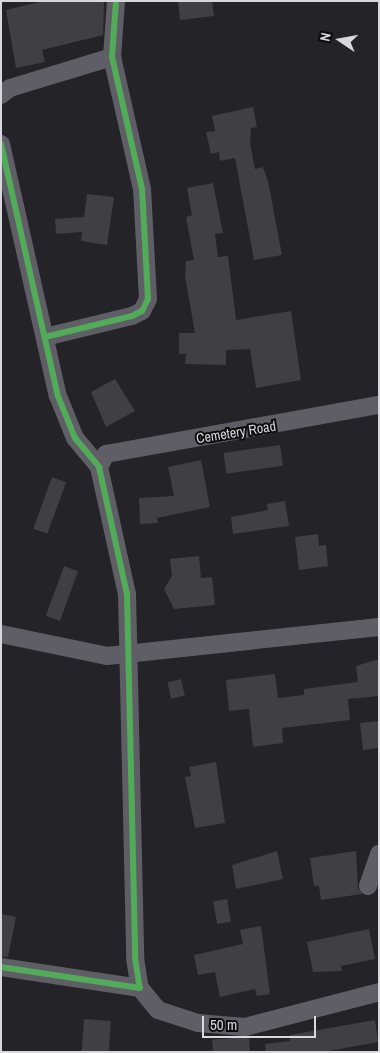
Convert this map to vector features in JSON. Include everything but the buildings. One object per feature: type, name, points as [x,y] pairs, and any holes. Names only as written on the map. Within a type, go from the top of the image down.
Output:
[{"type":"street","points":[[45,337],[132,316],[142,311],[148,299],[142,188],[112,57],[116,1]]},
{"type":"street","points":[[1,96],[10,88],[112,57]]},
{"type":"street","points":[[1,144],[58,396],[75,438],[99,467],[127,594],[135,958],[140,988],[158,1010],[198,1023],[245,1027],[379,992]]},
{"type":"street","name":"Cemetery Road","points":[[99,467],[106,454],[379,405]]},
{"type":"street","points":[[1,634],[72,651],[129,654],[379,627]]},
{"type":"street","points":[[368,886],[379,854]]},
{"type":"street","points":[[1,967],[140,988]]},
{"type":"cycle path","points":[[45,337],[132,316],[142,311],[148,299],[142,189],[112,57],[116,1]]},
{"type":"cycle path","points":[[1,144],[58,396],[75,438],[99,467],[127,594],[135,958],[140,988],[1,967]]}]
